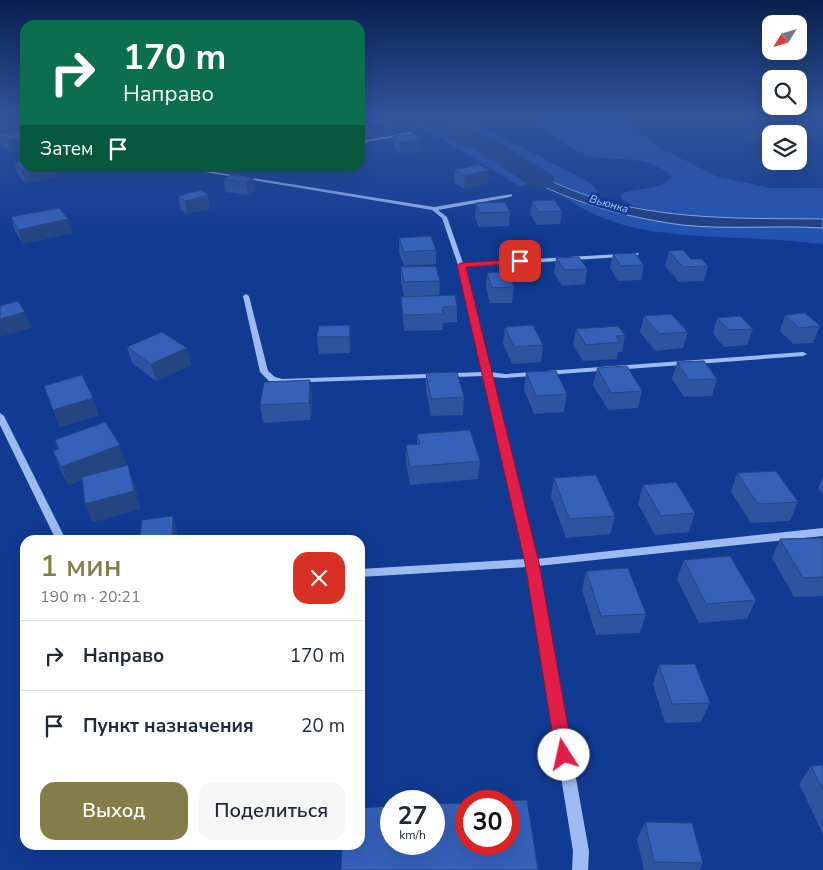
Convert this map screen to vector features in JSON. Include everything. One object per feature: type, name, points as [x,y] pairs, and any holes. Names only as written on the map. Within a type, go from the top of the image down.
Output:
[{"type":"street","points":[[208,172],[434,209],[510,195]]},
{"type":"street","points":[[434,209],[444,216],[461,265],[532,563],[581,850],[580,870]]},
{"type":"street","points":[[246,296],[264,372],[272,379],[282,381],[487,374],[505,376],[803,354]]},
{"type":"street","points":[[0,416],[60,535]]},
{"type":"street","points":[[365,573],[532,563],[823,532]]},
{"type":"lane","points":[[461,265],[636,254]]},
{"type":"shaded area","points":[[470,156],[495,156],[535,182],[519,186]]},
{"type":"shaded area","points":[[505,156],[537,156],[593,185],[598,192],[590,197],[517,164]]},
{"type":"shaded area","points":[[589,156],[675,156],[718,177],[771,188],[823,188],[823,219],[720,219],[666,214],[642,208],[622,200],[621,194],[662,184],[672,176],[650,163]]},
{"type":"shaded area","points":[[561,194],[641,218],[684,225],[823,228],[823,244],[646,230],[623,225],[601,217]]},
{"type":"water","points":[[493,156],[506,156],[552,182],[589,196],[618,204],[647,210],[705,217],[823,219],[823,228],[700,226],[656,221],[601,208],[573,199],[521,175]]},
{"type":"building","points":[[20,162],[20,168],[14,163]]},
{"type":"building","points":[[479,165],[489,170],[465,176],[454,170]]},
{"type":"building","points":[[231,175],[253,178],[246,182],[224,179]]},
{"type":"building","points":[[201,190],[208,195],[185,201],[178,196]]},
{"type":"building","points":[[554,200],[562,211],[539,212],[532,201]]},
{"type":"building","points":[[505,202],[510,212],[480,213],[476,203]]},
{"type":"building","points":[[59,208],[68,219],[18,230],[11,217]]},
{"type":"building","points":[[431,236],[436,250],[404,252],[399,238]]},
{"type":"building","points":[[683,250],[691,259],[701,259],[708,266],[683,267],[669,251]]},
{"type":"building","points":[[635,253],[644,265],[621,266],[613,254]]},
{"type":"building","points":[[579,257],[587,269],[565,270],[556,258]]},
{"type":"building","points":[[436,266],[440,281],[404,282],[401,267]]},
{"type":"building","points":[[508,272],[514,287],[492,288],[487,273]]},
{"type":"building","points":[[455,295],[457,306],[442,307],[443,314],[403,315],[401,297]]},
{"type":"building","points":[[18,301],[25,312],[0,319],[0,306]]},
{"type":"building","points":[[805,313],[820,326],[799,328],[785,315]]},
{"type":"building","points":[[671,314],[688,332],[659,334],[644,316]]},
{"type":"building","points":[[740,316],[753,329],[729,330],[717,318]]},
{"type":"building","points":[[350,325],[349,337],[317,337],[319,326]]},
{"type":"building","points":[[533,325],[543,345],[514,347],[505,327]]},
{"type":"building","points":[[618,326],[625,335],[616,336],[620,342],[586,345],[576,329]]},
{"type":"building","points":[[162,332],[187,348],[151,364],[127,347]]},
{"type":"building","points":[[704,361],[717,379],[689,380],[677,362]]},
{"type":"building","points":[[627,366],[642,391],[611,393],[597,368]]},
{"type":"building","points":[[556,371],[567,394],[536,396],[526,372]]},
{"type":"building","points":[[457,372],[464,397],[431,399],[426,373]]},
{"type":"building","points":[[82,375],[93,398],[53,410],[44,386]]},
{"type":"building","points":[[310,380],[309,403],[260,405],[264,382]]},
{"type":"building","points":[[105,422],[120,445],[61,467],[53,451],[59,449],[55,440]]},
{"type":"building","points":[[470,430],[480,461],[410,467],[406,445],[420,444],[417,434]]},
{"type":"building","points":[[128,465],[134,491],[85,504],[82,477]]},
{"type":"building","points":[[776,471],[798,502],[758,504],[737,473]]},
{"type":"building","points":[[596,475],[615,516],[569,519],[554,478]]},
{"type":"building","points":[[676,482],[695,513],[661,516],[643,485]]},
{"type":"building","points":[[173,516],[172,535],[140,535],[142,520]]},
{"type":"building","points":[[822,538],[823,577],[803,578],[780,539]]},
{"type":"building","points":[[730,556],[756,600],[706,604],[684,560]]},
{"type":"building","points":[[628,568],[646,614],[601,616],[586,571]]},
{"type":"building","points":[[695,664],[710,703],[672,704],[659,665]]},
{"type":"building","points":[[823,765],[823,790],[811,766]]},
{"type":"building","points":[[520,800],[527,800],[538,870],[341,870],[342,850],[365,850],[365,808],[380,807],[380,855],[445,855],[445,804],[455,803],[455,855],[520,855]]},
{"type":"building","points":[[645,822],[692,823],[703,863],[654,862]]},
{"type":"waterway","name":"Вьюнка","points":[[502,156],[541,180]]},
{"type":"route","points":[[520,261],[461,265],[532,563],[564,755]]}]
